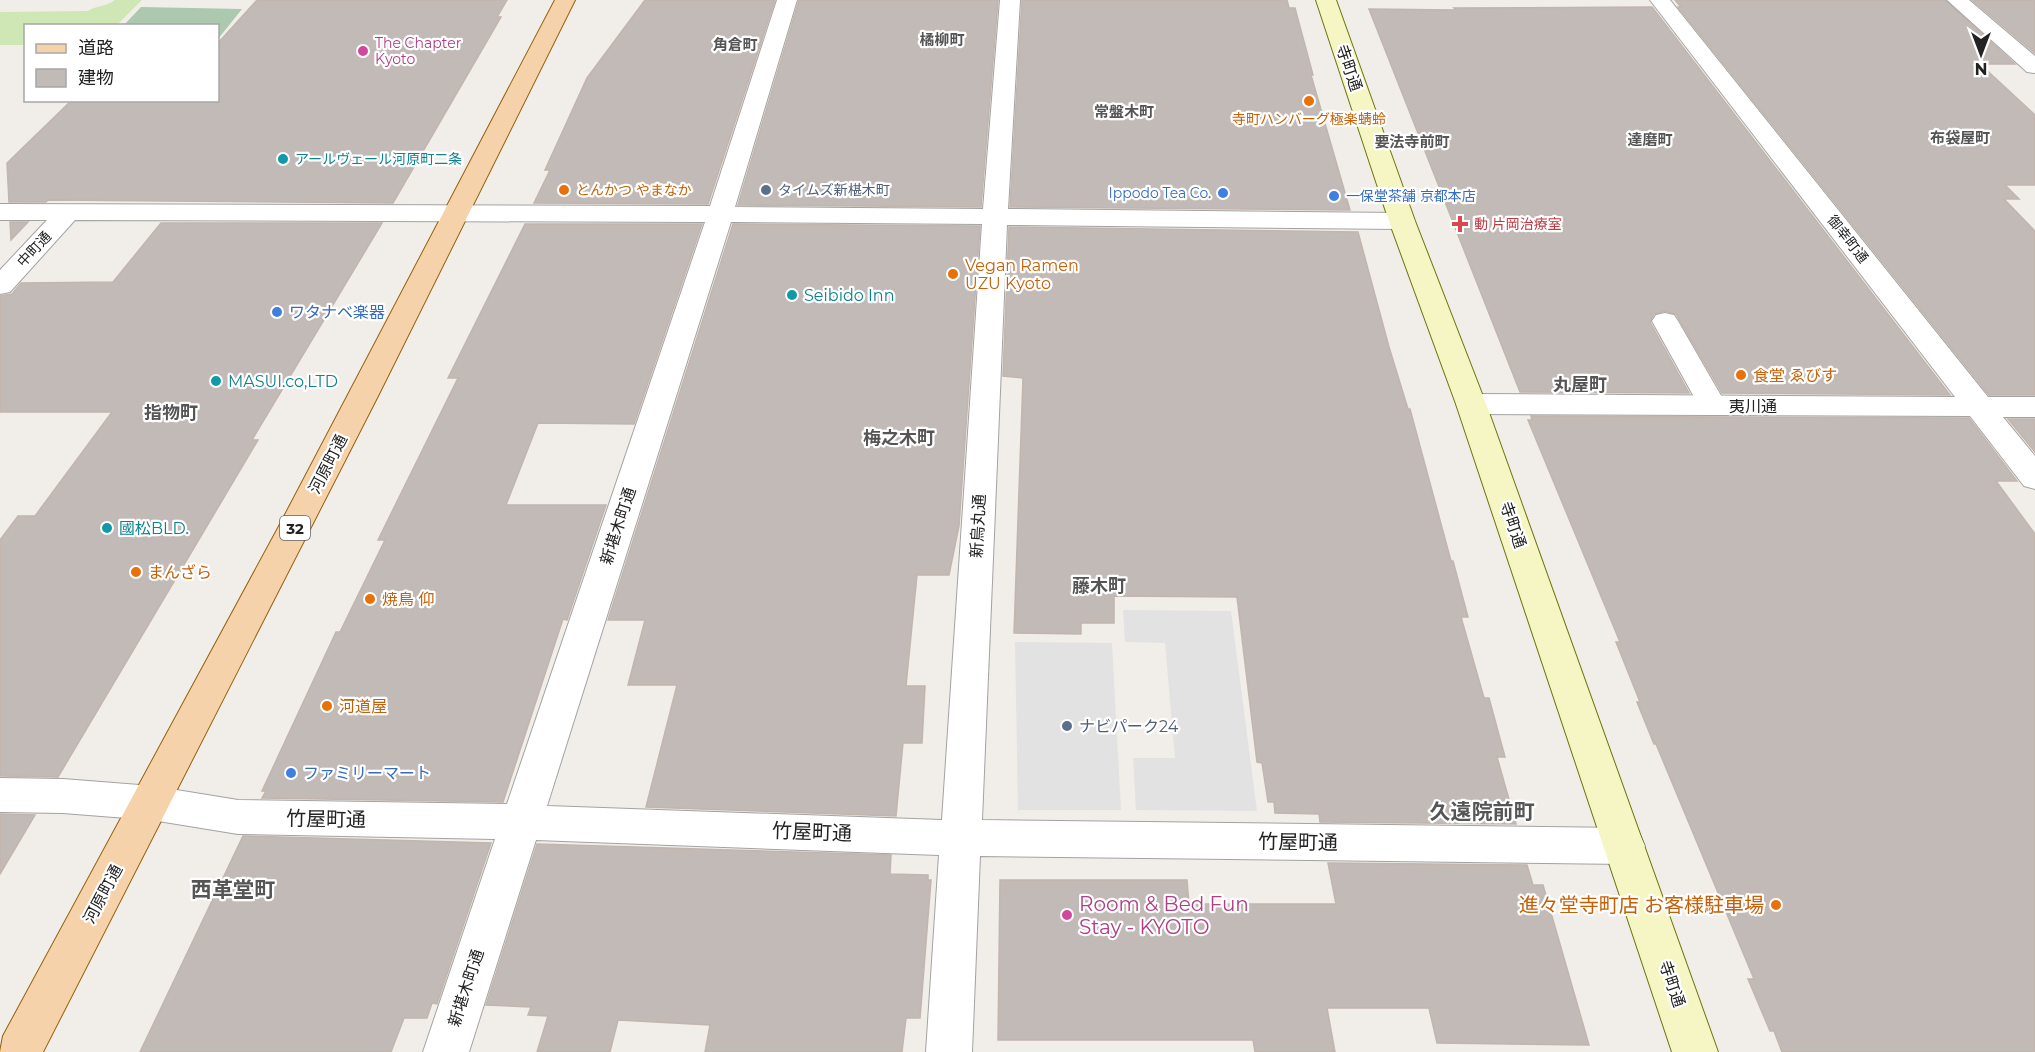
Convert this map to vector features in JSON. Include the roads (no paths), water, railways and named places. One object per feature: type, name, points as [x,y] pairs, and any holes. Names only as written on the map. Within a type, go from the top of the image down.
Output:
[{"type":"main road","name":"河原町通","points":[[19,1052],[152,803],[458,213],[565,0]]},
{"type":"street","name":"新堪木町通","points":[[446,1052],[720,215],[787,0]]},
{"type":"street","name":"新烏丸通","points":[[949,1052],[995,219],[1010,0]]},
{"type":"street","name":"寺町通","points":[[1326,0],[1402,221],[1471,404],[1695,1052]]},
{"type":"street","name":"御幸町通","points":[[1660,0],[2035,478]]},
{"type":"street","points":[[1957,0],[2035,67]]},
{"type":"street","points":[[0,212],[458,213],[1402,221]]},
{"type":"street","name":"中町通","points":[[0,286],[68,212]]},
{"type":"street","name":"夷川通","points":[[1471,404],[2035,407]]},
{"type":"street","name":"竹屋町通","points":[[0,795],[63,796],[152,803],[238,817],[521,822],[962,838],[1625,846]]},
{"type":"lane","points":[[1665,321],[1713,406]]},
{"type":"place","name":"The Chapter Kyoto","points":[[363,51]]},
{"type":"place","name":"寺町ハンバーグ極楽蜻蛉","points":[[1309,101]]},
{"type":"place","name":"アールヴェール河原町二条","points":[[283,159]]},
{"type":"place","name":"とんかつ やまなか","points":[[564,190]]},
{"type":"place","name":"タイムズ新椹木町","points":[[766,190]]},
{"type":"place","name":"Ippodo Tea Co.","points":[[1223,193]]},
{"type":"place","name":"一保堂茶舗 京都本店","points":[[1334,196]]},
{"type":"place","name":"動 片岡治療室","points":[[1460,224]]},
{"type":"place","name":"Vegan Ramen UZU Kyoto","points":[[953,274]]},
{"type":"place","name":"Seibido Inn","points":[[792,295]]},
{"type":"place","name":"ワタナベ楽器","points":[[277,312]]},
{"type":"place","name":"食堂 ゑびす","points":[[1741,375]]},
{"type":"place","name":"MASUI.co,LTD","points":[[216,381]]},
{"type":"place","name":"國松BLD.","points":[[107,528]]},
{"type":"place","name":"まんざら","points":[[136,572]]},
{"type":"place","name":"焼鳥 仰","points":[[370,599]]},
{"type":"place","name":"河道屋","points":[[327,706]]},
{"type":"place","name":"ナビパーク24","points":[[1067,726]]},
{"type":"place","name":"ファミリーマート","points":[[291,773]]},
{"type":"place","name":"進々堂寺町店 お客様駐車場","points":[[1776,905]]},
{"type":"place","name":"Room & Bed Fun Stay - KYOTO","points":[[1067,915]]},
{"type":"district","name":"橘柳町","points":[[942,39]]},
{"type":"district","name":"角倉町","points":[[735,44]]},
{"type":"district","name":"常盤木町","points":[[1124,111]]},
{"type":"district","name":"布袋屋町","points":[[1960,137]]},
{"type":"district","name":"達磨町","points":[[1650,139]]},
{"type":"district","name":"要法寺前町","points":[[1412,141]]},
{"type":"district","name":"丸屋町","points":[[1580,385]]},
{"type":"district","name":"指物町","points":[[171,413]]},
{"type":"district","name":"梅之木町","points":[[899,438]]},
{"type":"district","name":"藤木町","points":[[1099,586]]},
{"type":"district","name":"久遠院前町","points":[[1482,811]]},
{"type":"district","name":"西革堂町","points":[[233,889]]}]
